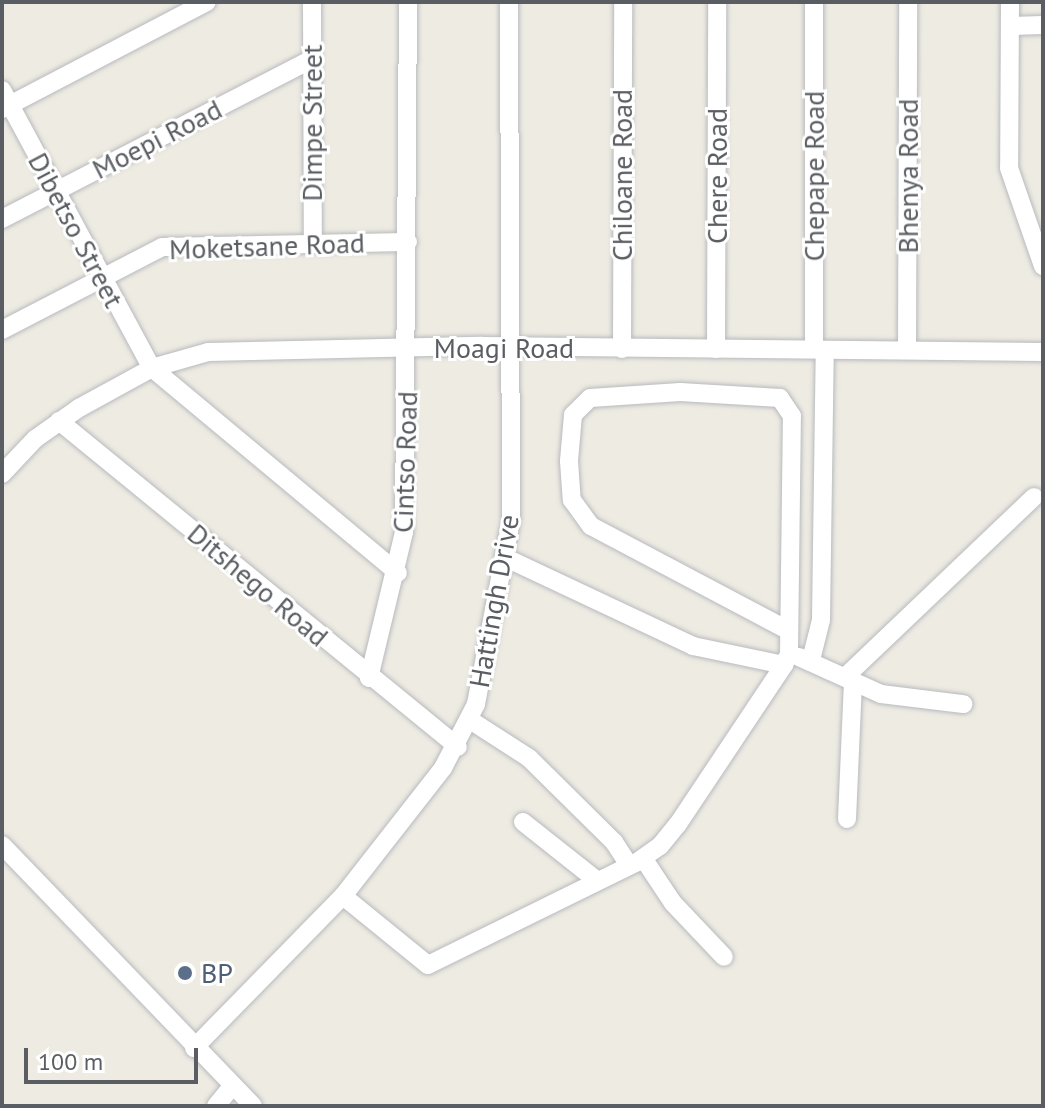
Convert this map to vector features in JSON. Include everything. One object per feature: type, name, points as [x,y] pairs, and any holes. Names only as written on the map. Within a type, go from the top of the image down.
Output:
[{"type":"street","points":[[5,101],[207,2]]},
{"type":"street","name":"Dimpe Street","points":[[312,2],[313,244]]},
{"type":"street","name":"Cintso Road","points":[[369,678],[398,573],[404,532],[408,347],[408,2]]},
{"type":"street","name":"Hattingh Drive","points":[[194,1048],[343,896],[458,747],[470,720],[506,558],[512,481],[509,2]]},
{"type":"street","name":"Chiloane Road","points":[[622,349],[623,2]]},
{"type":"street","name":"Chere Road","points":[[716,349],[717,2]]},
{"type":"street","name":"Chepape Road","points":[[811,660],[821,620],[814,2]]},
{"type":"street","name":"Bhenya Road","points":[[907,349],[908,2]]},
{"type":"street","points":[[1010,2],[1009,168],[1043,266]]},
{"type":"street","points":[[1011,26],[1043,25]]},
{"type":"street","name":"Moepi Road","points":[[2,219],[312,59]]},
{"type":"street","name":"Dibetso Street","points":[[5,101],[152,368]]},
{"type":"street","name":"Moketsane Road","points":[[2,330],[100,277],[175,244],[408,242]]},
{"type":"street","name":"Moagi Road","points":[[2,474],[59,421],[152,368],[235,349],[511,347],[1043,352]]},
{"type":"street","points":[[152,368],[398,573]]},
{"type":"street","points":[[343,896],[428,965],[595,879],[636,862],[678,824],[786,659],[789,631],[792,416],[786,402],[771,397],[680,392],[583,400],[573,415],[569,461],[572,500],[582,519],[789,631]]},
{"type":"street","name":"Ditshego Road","points":[[59,421],[369,678],[458,747]]},
{"type":"street","points":[[847,819],[849,679],[1034,497]]},
{"type":"street","points":[[506,558],[693,646],[811,660],[881,694],[963,704]]},
{"type":"street","points":[[470,720],[529,758],[636,862],[724,957]]},
{"type":"street","points":[[523,822],[595,879]]},
{"type":"street","points":[[2,845],[253,1106]]},
{"type":"street","points":[[216,1106],[232,1086]]},
{"type":"place","name":"BP","points":[[185,973]]}]
